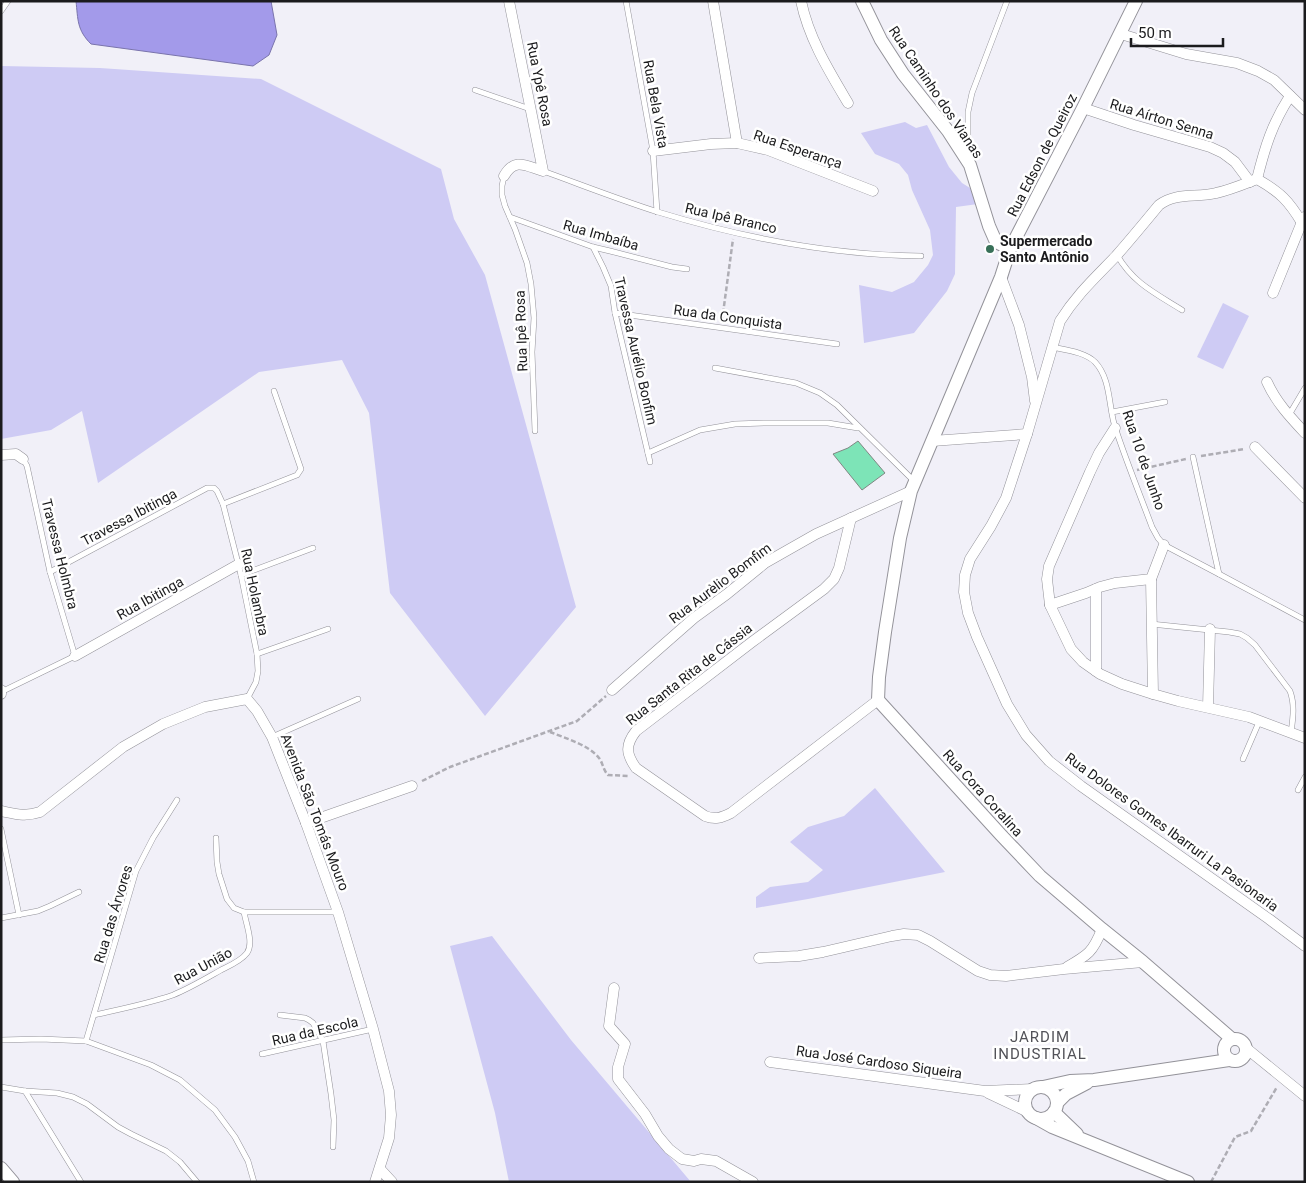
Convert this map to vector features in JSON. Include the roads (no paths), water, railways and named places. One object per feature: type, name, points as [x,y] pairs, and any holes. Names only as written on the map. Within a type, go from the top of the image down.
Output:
[{"type":"street","name":"Rua Ypê Rosa","points":[[510,1],[543,171]]},
{"type":"street","points":[[713,1],[737,143]]},
{"type":"street","points":[[801,1],[812,37],[848,104]]},
{"type":"street","name":"Rua Caminho dos Vianas","points":[[862,1],[881,40],[903,74],[948,131],[970,165],[988,226],[996,242],[1010,249]]},
{"type":"street","name":"Rua Edson de Queiroz","points":[[913,486],[1001,277],[1010,249],[1121,34],[1136,1]]},
{"type":"street","points":[[1121,34],[1186,54],[1238,63],[1258,71],[1274,80],[1305,110]]},
{"type":"street","points":[[1273,293],[1304,221],[1274,188],[1254,180],[1272,129],[1290,96]]},
{"type":"street","name":"Rua Aírton Senna","points":[[1083,108],[1134,126],[1210,147],[1223,153],[1235,162],[1254,180]]},
{"type":"street","name":"Rua Esperança","points":[[653,151],[737,143],[768,150],[873,192]]},
{"type":"street","points":[[504,176],[508,169],[515,164],[543,171]]},
{"type":"street","name":"Rua Dolores Gomes Ibarruri La Pasionaria","points":[[1254,180],[1216,193],[1167,199],[1159,205],[1117,255],[1083,289],[1071,304],[1060,321],[1047,370],[1006,498],[970,559],[965,575],[964,592],[968,613],[977,637],[1007,704],[1026,735],[1050,761],[1082,786],[1269,918],[1305,946]]},
{"type":"street","points":[[1001,277],[1020,325],[1032,376],[1036,404]]},
{"type":"street","points":[[1267,382],[1273,394],[1305,433]]},
{"type":"street","points":[[1115,428],[1099,453],[1090,472],[1050,566],[1047,579],[1050,605],[1071,649],[1083,662],[1096,671],[1122,684],[1154,694],[1249,717],[1305,738]]},
{"type":"street","points":[[932,440],[1027,434]]},
{"type":"street","points":[[1255,447],[1305,498]]},
{"type":"street","points":[[1,455],[16,454],[23,459]]},
{"type":"street","points":[[878,700],[886,624],[900,538],[913,486]]},
{"type":"street","name":"Rua Aurèlio Bomfim","points":[[612,690],[694,618],[765,563],[816,534],[913,486]]},
{"type":"street","name":"Rua Santa Rita de Cássia","points":[[851,518],[839,568],[834,579],[824,590],[752,642],[636,731],[630,738],[628,748],[630,758],[636,768],[705,816],[713,819],[722,818],[878,700]]},
{"type":"street","points":[[1154,694],[1151,579],[1164,546]]},
{"type":"street","name":"Rua Ibitinga","points":[[76,656],[239,564]]},
{"type":"street","points":[[1050,605],[1115,583],[1151,579]]},
{"type":"street","points":[[1096,589],[1096,671]]},
{"type":"street","points":[[1208,707],[1210,629]]},
{"type":"street","points":[[1,811],[30,816],[40,812],[123,747],[163,724],[205,707],[247,698]]},
{"type":"street","name":"Avenida São Tomás Mouro","points":[[247,698],[272,737],[306,823],[338,912],[373,1029],[389,1091],[391,1115],[389,1138],[375,1182]]},
{"type":"street","name":"Rua Cora Coralina","points":[[878,700],[1000,835],[1040,876],[1232,1039]]},
{"type":"street","points":[[306,823],[412,786]]},
{"type":"street","points":[[1064,968],[1084,958],[1090,952],[1097,942],[1102,929]]},
{"type":"street","points":[[758,958],[799,956],[904,934],[918,935],[930,940],[978,971],[990,975],[1006,976],[1064,968],[1143,962]]},
{"type":"street","points":[[614,988],[609,1026],[625,1044],[618,1067],[618,1080],[645,1114],[658,1136],[669,1149],[682,1159],[716,1161],[752,1182]]},
{"type":"street","points":[[1230,1060],[1224,1051],[1226,1044],[1232,1039],[1240,1040],[1246,1048],[1305,1096]]},
{"type":"street","points":[[1094,1080],[1066,1094],[1050,1116],[1046,1118],[1041,1119],[1032,1115],[1025,1107],[1026,1097],[1038,1088],[1070,1081],[1094,1080],[1230,1060],[1237,1062],[1246,1054],[1246,1048]]},
{"type":"street","name":"Rua José Cardoso Siqueira","points":[[770,1062],[984,1091],[1038,1088]]},
{"type":"street","points":[[1038,1088],[1051,1091],[1056,1098],[1055,1107]]},
{"type":"street","name":"Rua José Cardoso Siqueira","points":[[984,1091],[1052,1127],[1188,1182]]},
{"type":"street","name":"Rua José Cardoso Siqueira","points":[[1055,1107],[1080,1138]]},
{"type":"street","points":[[1,1168],[13,1182]]},
{"type":"street","points":[[380,1169],[392,1182]]},
{"type":"lane","points":[[1,11],[8,1]]},
{"type":"lane","name":"Rua Bela Vista","points":[[626,1],[653,151],[657,212]]},
{"type":"lane","points":[[970,165],[968,112],[972,93],[1007,1]]},
{"type":"lane","points":[[475,90],[531,109]]},
{"type":"lane","name":"Rua Ipê Branco","points":[[543,171],[657,212],[734,232],[858,254],[921,256]]},
{"type":"lane","name":"Rua Ipê Rosa","points":[[504,176],[502,195],[527,263],[531,284],[534,318],[532,352],[535,431]]},
{"type":"lane","name":"Rua Imbaíba","points":[[510,217],[593,247],[672,267],[687,268]]},
{"type":"lane","name":"Travessa Aurélio Bonfim","points":[[593,247],[604,267],[611,286],[615,313],[650,462]]},
{"type":"lane","points":[[1117,255],[1127,270],[1140,283],[1182,310]]},
{"type":"lane","name":"Rua da Conquista","points":[[615,313],[837,344]]},
{"type":"lane","name":"Rua 10 de Junho","points":[[1052,347],[1082,354],[1094,360],[1101,369],[1106,382],[1115,428],[1152,527],[1164,546]]},
{"type":"lane","points":[[714,368],[796,383],[820,393],[837,406],[913,486]]},
{"type":"lane","points":[[1289,415],[1305,388]]},
{"type":"lane","points":[[224,504],[297,474],[301,470],[274,391]]},
{"type":"lane","points":[[1112,412],[1165,402]]},
{"type":"lane","points":[[648,453],[700,430],[735,424],[764,422],[828,423],[859,428]]},
{"type":"lane","points":[[1193,457],[1219,574]]},
{"type":"lane","name":"Travessa Holmbra","points":[[23,459],[27,466],[50,572],[76,656]]},
{"type":"lane","name":"Travessa Ibitinga","points":[[50,572],[207,488],[217,490]]},
{"type":"lane","name":"Rua Holambra","points":[[217,490],[224,504],[239,564],[257,654],[258,671],[256,682],[247,698]]},
{"type":"lane","points":[[1164,546],[1305,620]]},
{"type":"lane","points":[[241,575],[313,548]]},
{"type":"lane","points":[[1151,624],[1210,629],[1240,634],[1247,638],[1255,645],[1290,691],[1294,709],[1291,732]]},
{"type":"lane","points":[[257,654],[328,629]]},
{"type":"lane","points":[[1,692],[76,656]]},
{"type":"lane","points":[[272,737],[358,699]]},
{"type":"lane","points":[[1243,759],[1259,722]]},
{"type":"lane","points":[[1298,790],[1305,777]]},
{"type":"lane","name":"Rua das Árvores","points":[[86,1041],[136,871],[152,838],[177,800]]},
{"type":"lane","points":[[1,829],[19,915]]},
{"type":"lane","points":[[216,838],[219,874],[227,899],[234,908],[244,912],[338,912]]},
{"type":"lane","points":[[1,918],[38,911],[79,892]]},
{"type":"lane","name":"Rua União","points":[[94,1015],[150,1003],[174,994],[193,986],[239,960],[250,947],[244,912]]},
{"type":"lane","points":[[280,1015],[309,1020],[313,1023],[322,1041],[334,1120],[332,1147]]},
{"type":"lane","name":"Rua da Escola","points":[[262,1054],[373,1029]]},
{"type":"lane","points":[[1,1040],[86,1041],[151,1065],[180,1080],[215,1110],[235,1137],[248,1161],[254,1182]]},
{"type":"lane","points":[[1,1087],[24,1091],[57,1093],[80,1100],[118,1127],[166,1151],[180,1162],[197,1182]]},
{"type":"lane","points":[[24,1091],[81,1182]]},
{"type":"place","name":"Supermercado Santo Antônio","points":[[990,249]]},
{"type":"district","name":"JARDIM INDUSTRIAL","points":[[1040,1046]]}]
